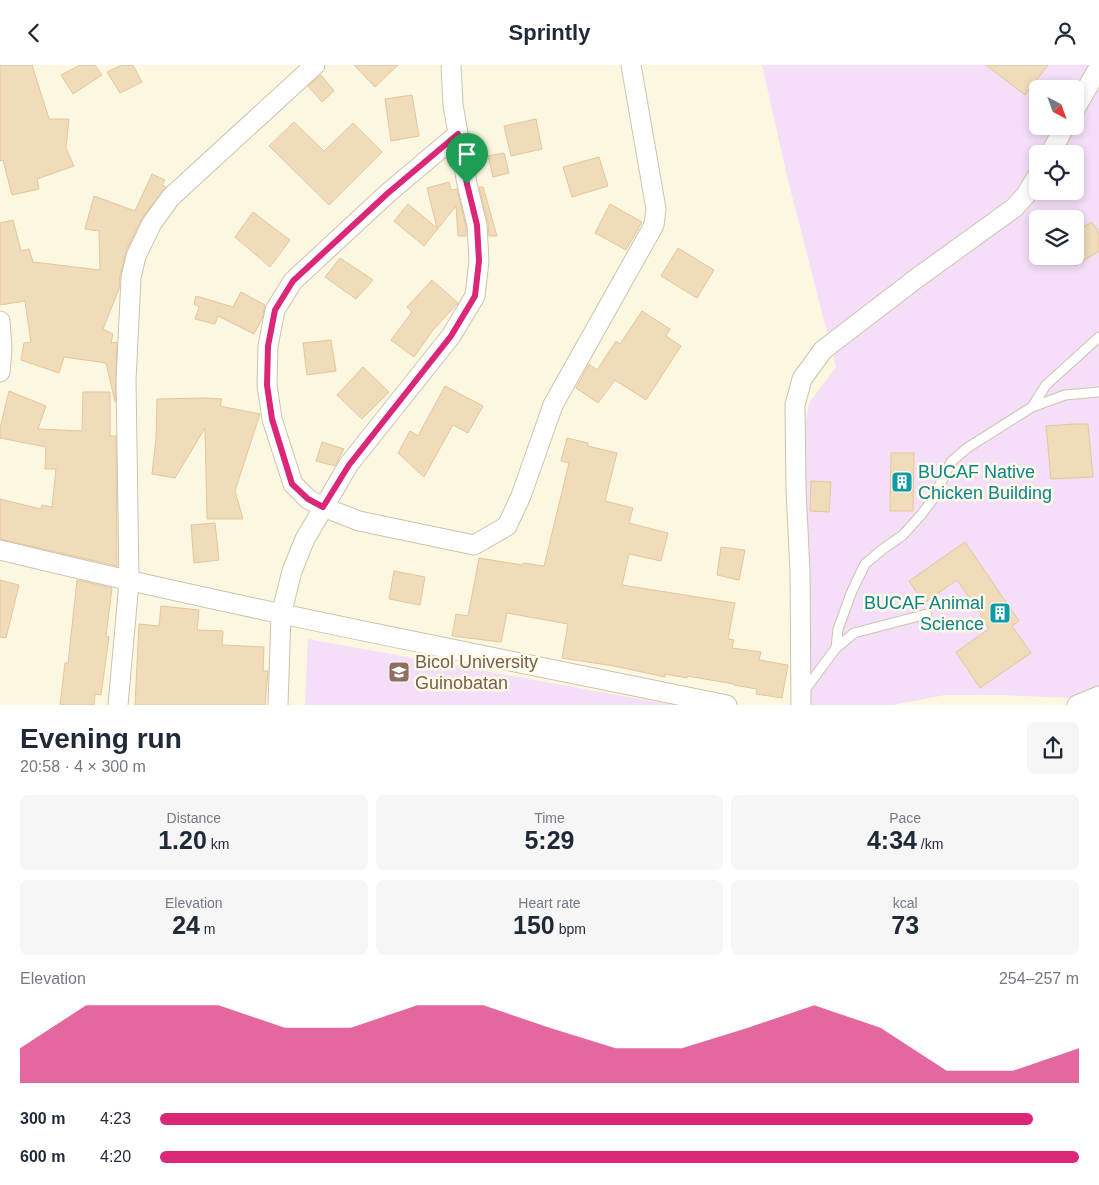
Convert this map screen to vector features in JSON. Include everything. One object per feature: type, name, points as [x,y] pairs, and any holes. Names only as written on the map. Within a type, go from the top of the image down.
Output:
[{"type":"street","points":[[118,705],[128,582],[126,380],[131,278],[136,257],[152,223],[170,197],[315,65]]},
{"type":"street","points":[[278,705],[281,615],[292,571],[305,539],[349,465],[451,336],[475,296],[479,261],[477,225],[467,184],[453,105],[451,65]]},
{"type":"street","points":[[458,134],[388,193],[293,281],[275,310],[268,346],[267,385],[272,419],[292,484],[308,499],[359,521],[474,545],[507,526],[521,496],[553,405],[654,225],[656,209],[631,65]]},
{"type":"street","points":[[1084,93],[1099,67]]},
{"type":"street","points":[[801,701],[800,572],[796,489],[795,405],[802,379],[823,350],[917,278],[1014,208],[1029,190]]},
{"type":"street","points":[[0,321],[2,349],[0,372]]},
{"type":"street","points":[[0,550],[128,582],[281,615],[727,705]]},
{"type":"street","points":[[1076,705],[1099,696]]},
{"type":"lane","points":[[1032,407],[1046,385],[1099,337]]},
{"type":"lane","points":[[836,648],[838,629],[852,591],[865,565],[903,535],[921,515],[934,499],[951,462],[967,448],[1032,407],[1065,395],[1099,392]]},
{"type":"lane","points":[[801,701],[836,648],[854,633],[927,614]]},
{"type":"shaded area","points":[[762,65],[1099,65],[1099,686],[1073,698],[945,695],[892,705],[809,705],[801,454],[809,403],[836,367],[788,180]]},
{"type":"shaded area","name":"Bicol University Guinobatan","points":[[308,639],[673,705],[305,705]]},
{"type":"building","points":[[0,65],[32,65],[49,119],[69,119],[66,148],[74,166],[37,179],[39,189],[12,195],[3,160],[0,161]]},
{"type":"building","points":[[80,65],[95,65],[102,75],[73,94],[61,75]]},
{"type":"building","points":[[122,65],[133,65],[142,82],[120,93],[107,72]]},
{"type":"building","points":[[354,65],[398,65],[375,87]]},
{"type":"building","points":[[986,65],[1048,65],[1036,80],[1029,80],[1029,90],[1025,95]]},
{"type":"building","points":[[321,75],[334,91],[322,102],[308,86]]},
{"type":"building","points":[[412,95],[419,136],[391,141],[385,99]]},
{"type":"building","points":[[536,119],[542,149],[511,156],[504,126]]},
{"type":"building","points":[[294,122],[324,151],[353,123],[382,152],[329,205],[269,146]]},
{"type":"building","points":[[504,153],[509,173],[493,177],[488,156]]},
{"type":"building","points":[[599,157],[608,186],[572,197],[563,167]]},
{"type":"building","points":[[152,174],[165,180],[162,185],[166,187],[143,217],[126,251],[119,289],[103,329],[113,334],[111,343],[117,342],[115,402],[106,363],[64,357],[59,373],[21,360],[24,343],[31,342],[25,301],[0,305],[0,223],[13,220],[21,251],[29,249],[33,262],[100,270],[99,231],[85,229],[94,196],[135,211]]},
{"type":"building","points":[[449,182],[451,190],[457,189],[466,227],[466,236],[458,236],[456,206],[424,246],[394,221],[408,204],[437,228],[427,188]]},
{"type":"building","points":[[479,187],[483,187],[497,236],[489,236],[488,223]]},
{"type":"building","points":[[610,204],[642,222],[626,250],[595,233]]},
{"type":"building","points":[[253,212],[290,240],[270,267],[235,237]]},
{"type":"building","points":[[1092,222],[1099,233],[1099,251],[1084,260],[1084,227]]},
{"type":"building","points":[[678,248],[714,270],[697,298],[661,276]]},
{"type":"building","points":[[340,258],[373,280],[356,299],[325,277]]},
{"type":"building","points":[[432,280],[458,303],[433,330],[414,357],[391,340],[412,312],[407,307]]},
{"type":"building","points":[[241,292],[265,305],[262,319],[254,334],[218,316],[215,324],[195,319],[199,307],[194,304],[196,296],[233,307]]},
{"type":"building","points":[[642,311],[670,329],[666,336],[681,346],[646,400],[615,380],[598,403],[576,388],[589,364],[597,370],[616,341],[620,344]]},
{"type":"building","points":[[331,340],[336,371],[307,375],[303,343]]},
{"type":"building","points":[[363,367],[389,392],[362,419],[337,395]]},
{"type":"building","points":[[445,386],[483,406],[468,433],[453,425],[424,477],[398,453],[410,431],[418,436]]},
{"type":"building","points":[[9,391],[46,406],[38,429],[82,431],[83,392],[110,392],[110,436],[116,436],[117,566],[0,539],[0,499],[41,509],[42,505],[52,507],[56,469],[45,469],[46,447],[0,438],[0,428]]},
{"type":"building","points":[[157,399],[222,399],[220,406],[260,414],[235,491],[243,519],[207,519],[205,428],[175,478],[152,474],[156,439]]},
{"type":"building","points":[[1088,424],[1093,477],[1051,479],[1046,426]]},
{"type":"building","points":[[567,438],[588,443],[588,446],[617,453],[605,501],[633,508],[629,523],[668,533],[661,561],[629,554],[622,585],[735,603],[728,639],[734,640],[732,648],[761,652],[759,660],[788,665],[782,698],[756,694],[757,689],[734,684],[687,676],[687,678],[665,674],[665,677],[614,666],[562,658],[568,624],[507,613],[501,642],[452,636],[456,614],[468,616],[479,558],[522,565],[523,563],[544,566],[569,463],[561,461]]},
{"type":"building","points":[[322,442],[344,449],[335,466],[316,461]]},
{"type":"building","name":"BUCAF Native Chicken Building","points":[[891,453],[914,453],[913,511],[890,511]]},
{"type":"building","points":[[811,481],[831,482],[829,512],[810,511]]},
{"type":"building","points":[[215,523],[219,560],[194,563],[191,525]]},
{"type":"building","name":"BUCAF Animal Science","points":[[965,542],[1019,621],[1012,626],[1031,653],[980,688],[956,652],[989,629],[982,616],[957,580],[924,603],[909,581]]},
{"type":"building","points":[[721,547],[745,550],[739,580],[717,575]]},
{"type":"building","points":[[394,571],[425,577],[420,605],[389,599]]},
{"type":"building","points":[[0,580],[19,585],[6,638],[0,637]]},
{"type":"building","points":[[77,580],[112,588],[106,636],[109,637],[101,695],[95,694],[94,705],[60,705],[65,663],[68,663]]},
{"type":"building","points":[[161,606],[199,610],[197,630],[223,631],[222,645],[264,647],[263,671],[268,671],[265,705],[135,705],[139,624],[159,626]]},
{"type":"place","name":"BUCAF Native Chicken Building","points":[[902,482]]},
{"type":"place","name":"BUCAF Animal Science","points":[[1000,613]]},
{"type":"place","name":"Bicol University Guinobatan","points":[[399,672]]},
{"type":"route","points":[[458,134],[467,184],[477,225],[479,261],[475,296],[451,336],[349,465],[323,507],[308,499],[292,484],[272,419],[267,385],[268,346],[275,310],[293,281],[388,193],[458,134]]}]
